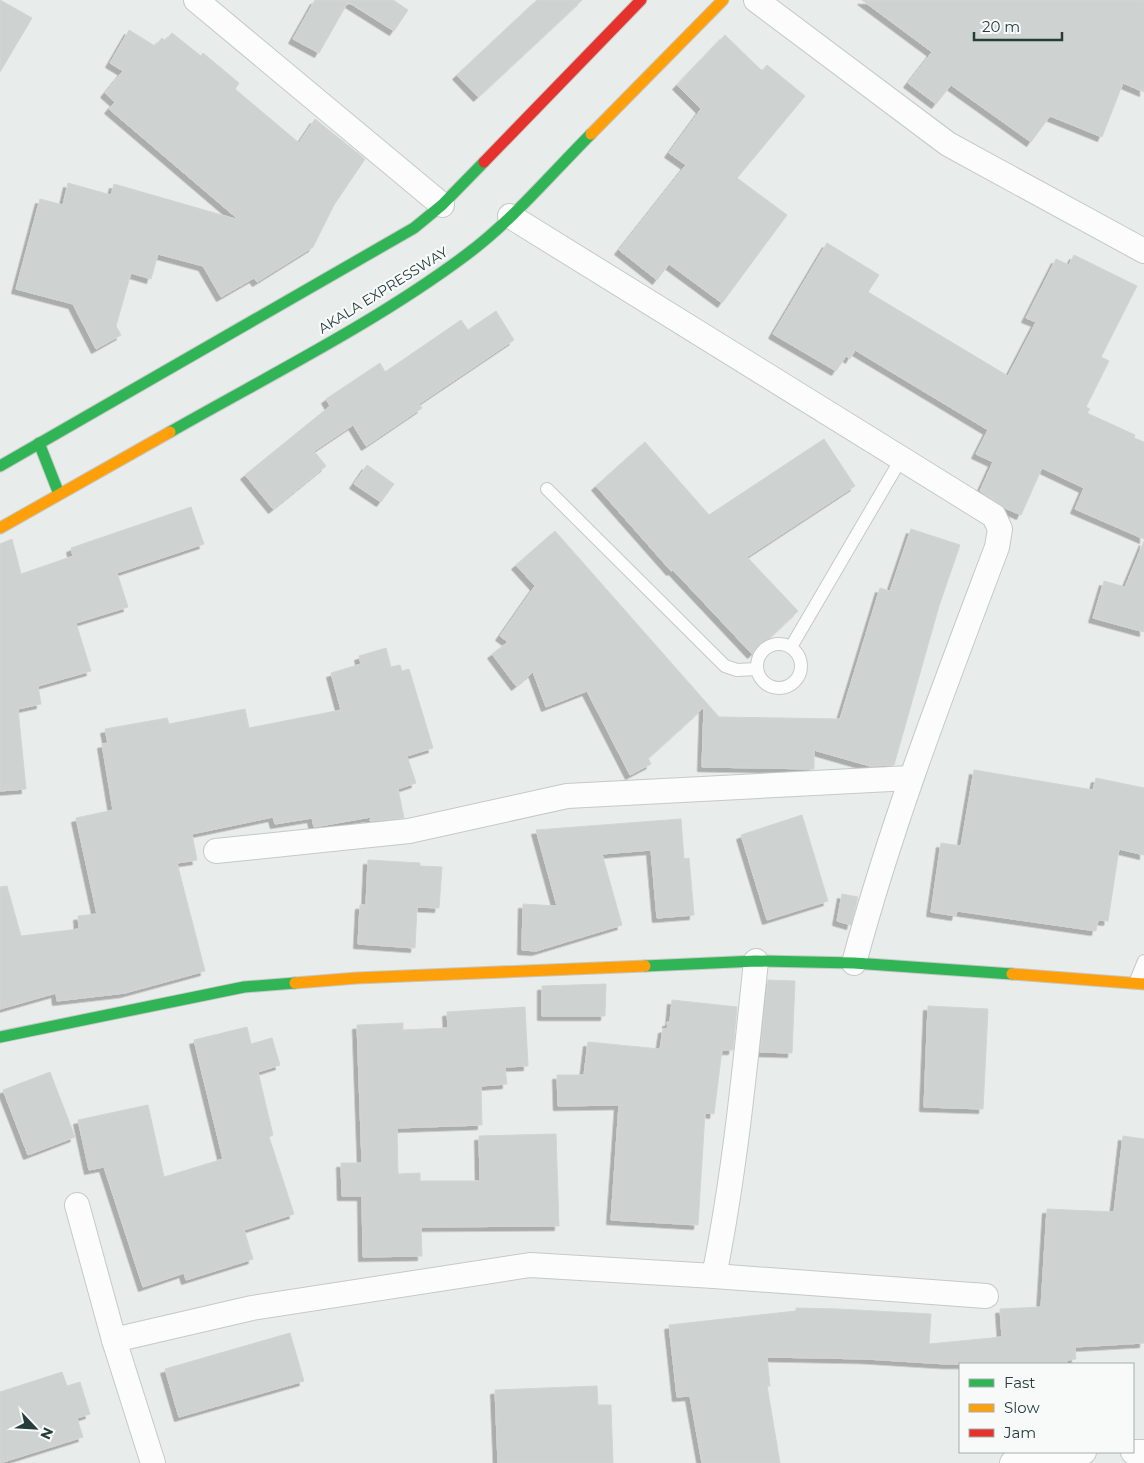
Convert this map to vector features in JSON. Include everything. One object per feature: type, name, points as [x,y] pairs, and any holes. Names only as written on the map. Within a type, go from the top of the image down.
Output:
[{"type":"main road","points":[[0,466],[414,228],[442,206],[641,0]]},
{"type":"main road","name":"AKALA EXPRESSWAY","points":[[0,528],[361,324],[466,255],[510,216],[724,0]]},
{"type":"main road","points":[[39,443],[59,494]]},
{"type":"main road","points":[[0,1037],[244,987],[357,978],[756,961],[854,963],[1139,983]]},
{"type":"street","points":[[196,0],[442,206]]},
{"type":"street","points":[[756,0],[948,144],[1144,251]]},
{"type":"street","points":[[510,216],[994,516],[1000,529],[997,547],[910,778],[873,891],[854,963]]},
{"type":"street","points":[[216,851],[409,831],[567,796],[910,778]]},
{"type":"street","points":[[714,1276],[728,1206],[740,1124],[756,961]]},
{"type":"street","points":[[77,1205],[114,1340],[153,1463]]},
{"type":"street","points":[[114,1340],[252,1308],[530,1265],[714,1276],[986,1296]]},
{"type":"street","points":[[1012,1463],[1060,1453]]},
{"type":"lane","points":[[791,647],[901,459]]},
{"type":"lane","points":[[547,489],[725,666],[737,670],[757,669]]},
{"type":"lane","points":[[781,643],[791,647],[798,653],[802,663],[801,673],[796,682],[787,687],[777,688],[768,685],[761,678],[757,669],[758,659],[763,650],[772,644],[781,643]]},
{"type":"lane","points":[[1139,983],[1144,961]]},
{"type":"building","points":[[0,0],[32,18],[0,72]]},
{"type":"building","points":[[315,0],[393,0],[408,10],[394,31],[348,2],[319,53],[293,39]]},
{"type":"building","points":[[537,0],[582,0],[478,97],[457,75]]},
{"type":"building","points":[[862,0],[1144,0],[1144,92],[1123,83],[1102,137],[1050,116],[1031,142],[951,85],[936,104],[908,83],[932,52]]},
{"type":"building","points":[[129,30],[155,46],[162,38],[165,41],[172,33],[201,56],[203,53],[239,83],[235,89],[299,143],[315,119],[365,159],[334,205],[313,247],[257,282],[254,278],[221,297],[203,266],[158,254],[151,279],[131,273],[116,326],[121,335],[96,349],[73,304],[16,289],[40,199],[63,205],[68,183],[111,195],[114,184],[239,220],[109,109],[115,102],[105,93],[123,71],[110,63]]},
{"type":"building","points":[[725,35],[762,71],[767,65],[805,96],[737,178],[787,215],[722,303],[669,264],[657,280],[619,250],[686,165],[669,153],[701,109],[677,85]]},
{"type":"building","points":[[827,243],[879,275],[868,292],[1008,376],[1036,322],[1026,318],[1056,259],[1069,265],[1074,255],[1137,286],[1101,357],[1109,361],[1086,407],[1090,409],[1087,413],[1135,435],[1134,438],[1144,442],[1144,539],[1075,509],[1084,488],[1042,468],[1021,515],[1005,508],[980,491],[993,462],[976,454],[988,430],[855,350],[850,359],[846,356],[836,371],[773,334]]},
{"type":"building","points":[[496,311],[514,340],[419,404],[422,408],[366,446],[353,425],[314,451],[326,466],[273,509],[245,475],[330,406],[326,399],[380,363],[385,372],[461,320],[468,330]]},
{"type":"building","points":[[824,439],[855,486],[747,557],[798,611],[752,654],[673,570],[671,571],[596,486],[645,442],[709,515]]},
{"type":"building","points":[[367,465],[394,484],[381,502],[354,484]]},
{"type":"building","points":[[191,507],[204,544],[117,573],[128,607],[76,623],[91,671],[38,686],[41,704],[18,709],[26,789],[0,791],[0,544],[12,539],[21,574],[73,556],[71,548]]},
{"type":"building","points":[[911,529],[960,545],[939,606],[894,765],[870,766],[814,750],[814,769],[702,767],[704,707],[648,758],[651,764],[630,775],[587,691],[546,707],[533,672],[516,686],[492,654],[508,642],[500,636],[535,586],[516,565],[555,531],[719,717],[840,719],[880,588],[890,591]]},
{"type":"building","points":[[1144,541],[1144,632],[1093,618],[1104,581],[1125,587]]},
{"type":"building","points":[[386,648],[391,667],[400,665],[402,671],[409,669],[433,748],[407,756],[416,783],[398,789],[404,818],[370,821],[371,817],[314,827],[312,818],[275,824],[273,817],[192,834],[197,860],[177,863],[205,971],[125,993],[57,1001],[56,993],[0,1009],[0,887],[7,886],[21,936],[79,929],[78,916],[97,914],[76,818],[113,810],[102,744],[108,743],[105,729],[167,718],[169,724],[245,709],[249,728],[341,710],[331,673],[361,664],[359,656]]},
{"type":"building","points":[[974,770],[1093,790],[1096,778],[1144,788],[1144,855],[1119,849],[1108,921],[1098,920],[1096,931],[957,911],[956,916],[931,912],[941,843],[961,846]]},
{"type":"building","points":[[802,815],[828,901],[767,920],[741,835]]},
{"type":"building","points":[[681,819],[684,859],[689,858],[694,915],[657,918],[651,850],[602,854],[622,925],[536,951],[522,950],[523,904],[557,906],[536,830]]},
{"type":"building","points":[[368,860],[420,863],[420,866],[442,867],[439,908],[417,907],[415,948],[358,944],[360,905],[366,905]]},
{"type":"building","points":[[842,894],[858,897],[851,925],[837,921]]},
{"type":"building","points":[[768,980],[795,981],[792,1053],[760,1052]]},
{"type":"building","points":[[606,984],[605,1016],[542,1016],[542,986]]},
{"type":"building","points":[[672,1000],[737,1007],[733,1050],[722,1050],[714,1114],[705,1113],[698,1225],[611,1220],[619,1105],[558,1106],[557,1075],[584,1075],[588,1042],[660,1049],[663,1029],[668,1028],[667,1022],[670,1022]]},
{"type":"building","points":[[928,1006],[988,1009],[983,1109],[924,1107]]},
{"type":"building","points":[[525,1007],[528,1066],[505,1067],[507,1084],[481,1086],[482,1125],[397,1128],[398,1174],[420,1173],[420,1181],[480,1181],[479,1136],[556,1134],[559,1226],[421,1227],[422,1256],[363,1257],[362,1196],[342,1196],[341,1163],[362,1163],[357,1025],[403,1023],[403,1030],[448,1028],[447,1012]]},
{"type":"building","points":[[247,1027],[251,1044],[272,1038],[280,1065],[258,1072],[273,1135],[269,1137],[294,1214],[244,1230],[253,1259],[186,1280],[184,1273],[143,1287],[104,1167],[89,1170],[78,1120],[148,1105],[164,1177],[223,1159],[194,1040]]},
{"type":"building","points":[[50,1072],[75,1137],[28,1155],[3,1090]]},
{"type":"building","points":[[1123,1136],[1144,1139],[1144,1343],[1075,1347],[1076,1359],[1067,1360],[1067,1363],[946,1364],[866,1359],[767,1357],[770,1386],[767,1386],[780,1463],[702,1463],[690,1396],[677,1397],[669,1325],[796,1311],[796,1308],[838,1309],[931,1314],[929,1344],[1002,1337],[1000,1309],[1041,1307],[1047,1209],[1114,1212]]},
{"type":"building","points":[[290,1333],[304,1381],[179,1417],[165,1369]]},
{"type":"building","points":[[62,1372],[67,1386],[80,1382],[90,1414],[77,1418],[83,1437],[0,1463],[0,1392]]},
{"type":"building","points":[[597,1386],[598,1405],[611,1405],[613,1463],[498,1463],[495,1390]]},
{"type":"traffic: fast","points":[[170,432],[321,348],[431,280],[499,228],[591,134]]},
{"type":"traffic: fast","points":[[0,466],[414,228],[442,205],[484,162]]},
{"type":"traffic: fast","points":[[39,443],[59,494]]},
{"type":"traffic: fast","points":[[645,966],[756,961],[854,963],[1012,974]]},
{"type":"traffic: fast","points":[[0,1037],[244,987],[295,983]]},
{"type":"traffic: slow","points":[[591,134],[723,0]]},
{"type":"traffic: slow","points":[[0,528],[170,432]]},
{"type":"traffic: slow","points":[[295,983],[357,978],[645,966]]},
{"type":"traffic: slow","points":[[1012,974],[1144,984]]},
{"type":"traffic: jam","points":[[484,162],[641,0]]}]
